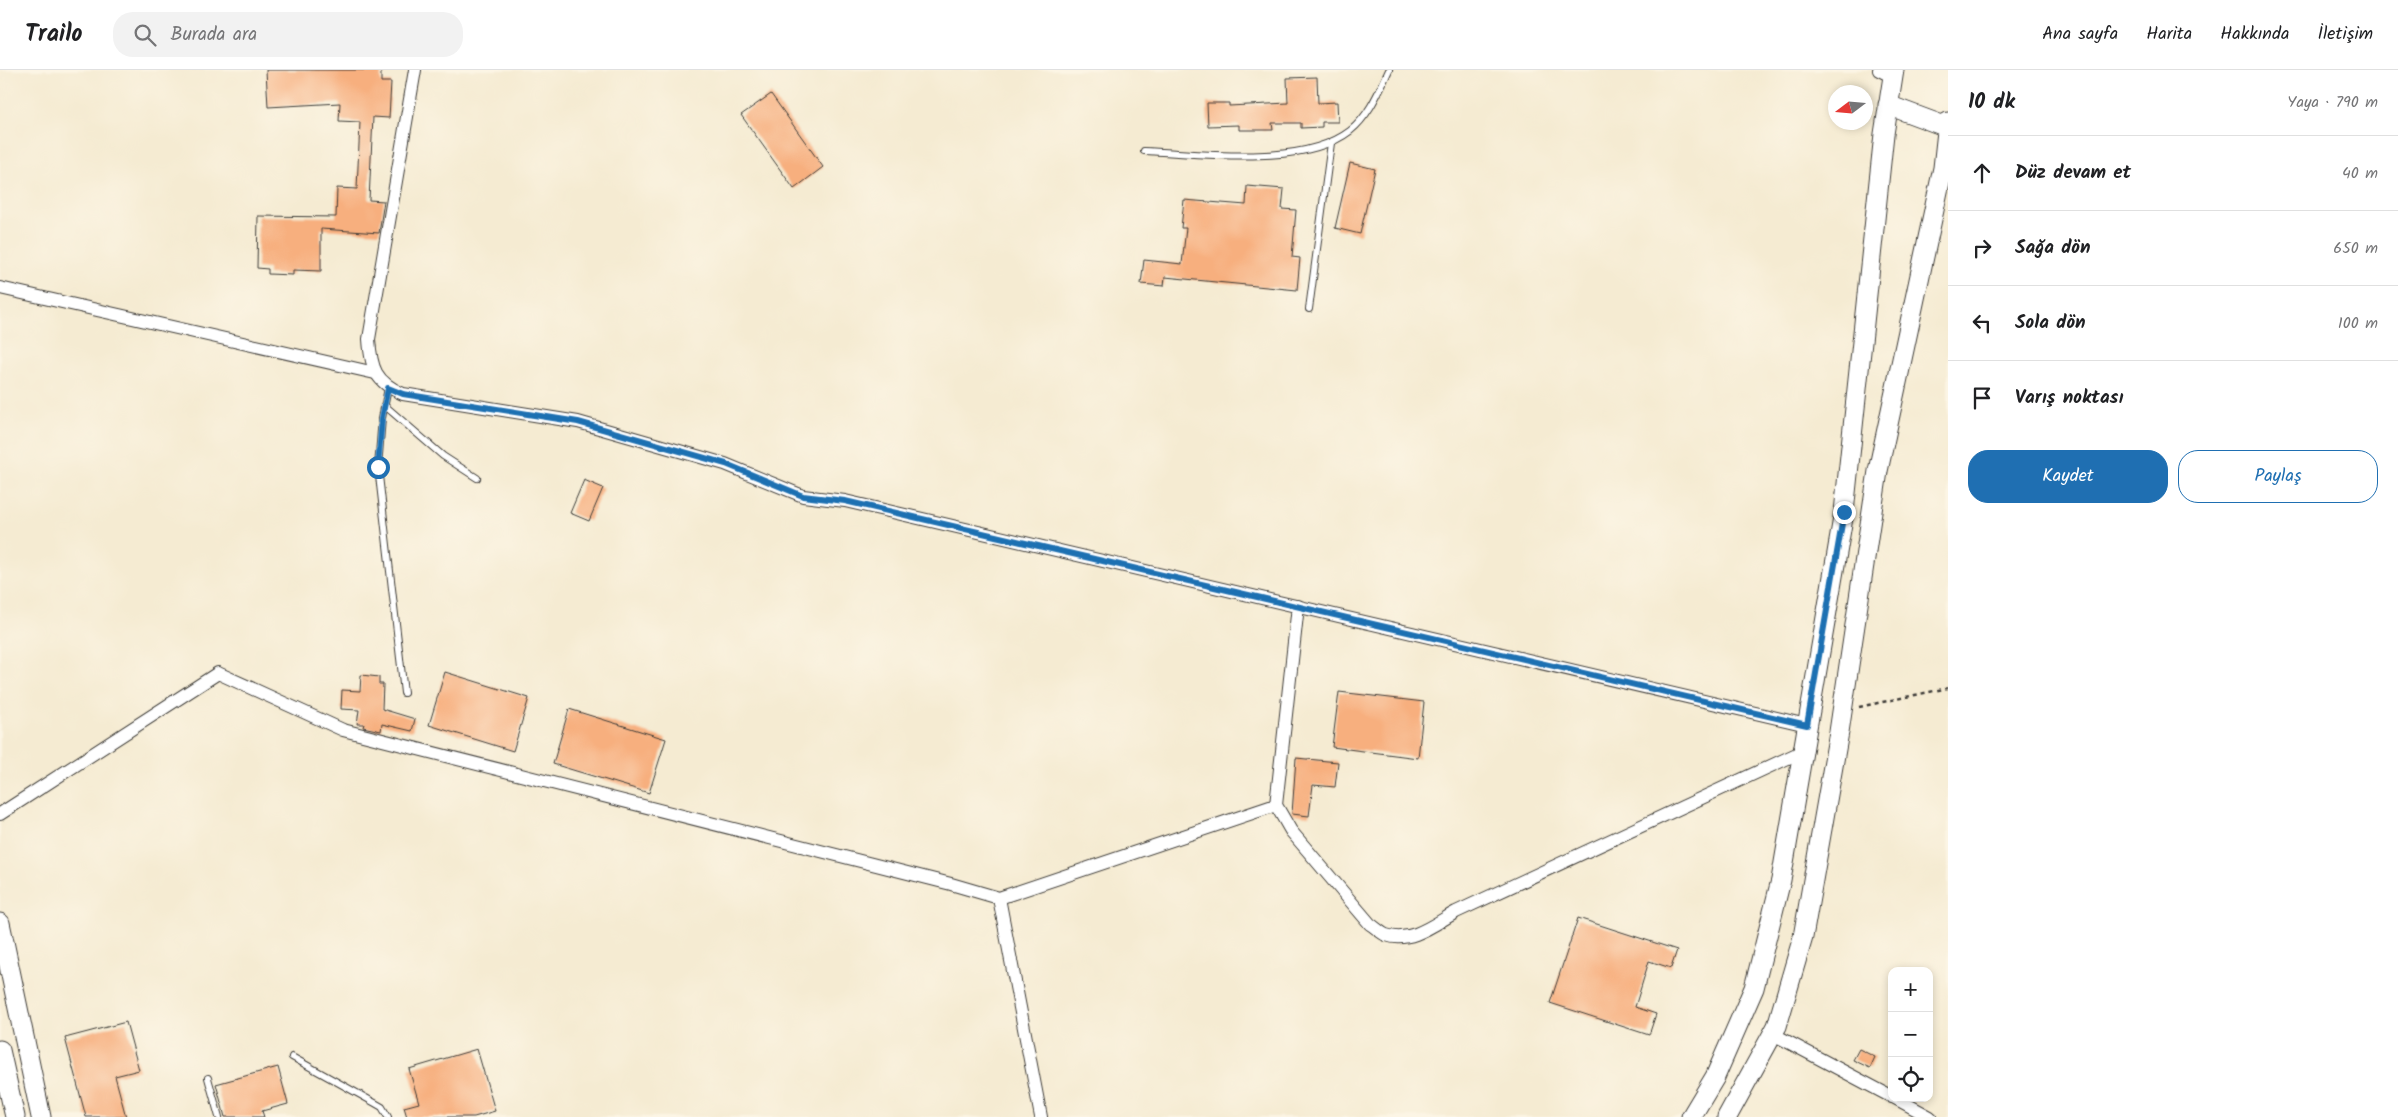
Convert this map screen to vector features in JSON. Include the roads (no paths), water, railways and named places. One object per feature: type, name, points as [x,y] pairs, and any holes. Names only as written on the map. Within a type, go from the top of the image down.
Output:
[{"type":"main road","points":[[1691,1117],[1715,1077],[1754,988],[1781,880],[1844,512],[1888,105],[1888,72]]},
{"type":"main road","points":[[1888,105],[1947,127]]},
{"type":"main road","points":[[1727,1117],[1777,1026],[1803,938],[1842,711],[1878,471],[1943,168],[1948,122]]},
{"type":"main road","points":[[0,923],[41,1117]]},
{"type":"main road","points":[[0,1050],[15,1117]]},
{"type":"street","points":[[415,70],[369,339],[370,359],[375,373],[388,388],[403,394],[578,422],[726,464],[803,496],[845,501],[1807,725]]},
{"type":"street","points":[[0,288],[375,373]]},
{"type":"street","points":[[1298,606],[1276,805],[1291,831],[1370,924],[1386,935],[1403,938],[1423,932],[1473,904],[1803,752]]},
{"type":"street","points":[[0,814],[218,673],[343,730],[951,884],[999,898],[1276,805]]},
{"type":"street","points":[[999,898],[1041,1117]]},
{"type":"street","points":[[1773,1034],[1888,1094]]},
{"type":"street","points":[[1902,1102],[1930,1117]]},
{"type":"lane","points":[[1144,151],[1272,156],[1331,143],[1351,130],[1371,106],[1389,70]]},
{"type":"lane","points":[[1308,309],[1331,143]]},
{"type":"lane","points":[[388,388],[378,444],[378,467],[404,694]]},
{"type":"lane","points":[[384,405],[443,456],[477,478]]},
{"type":"lane","points":[[292,1057],[382,1107],[388,1117]]},
{"type":"lane","points":[[208,1078],[219,1117]]}]
